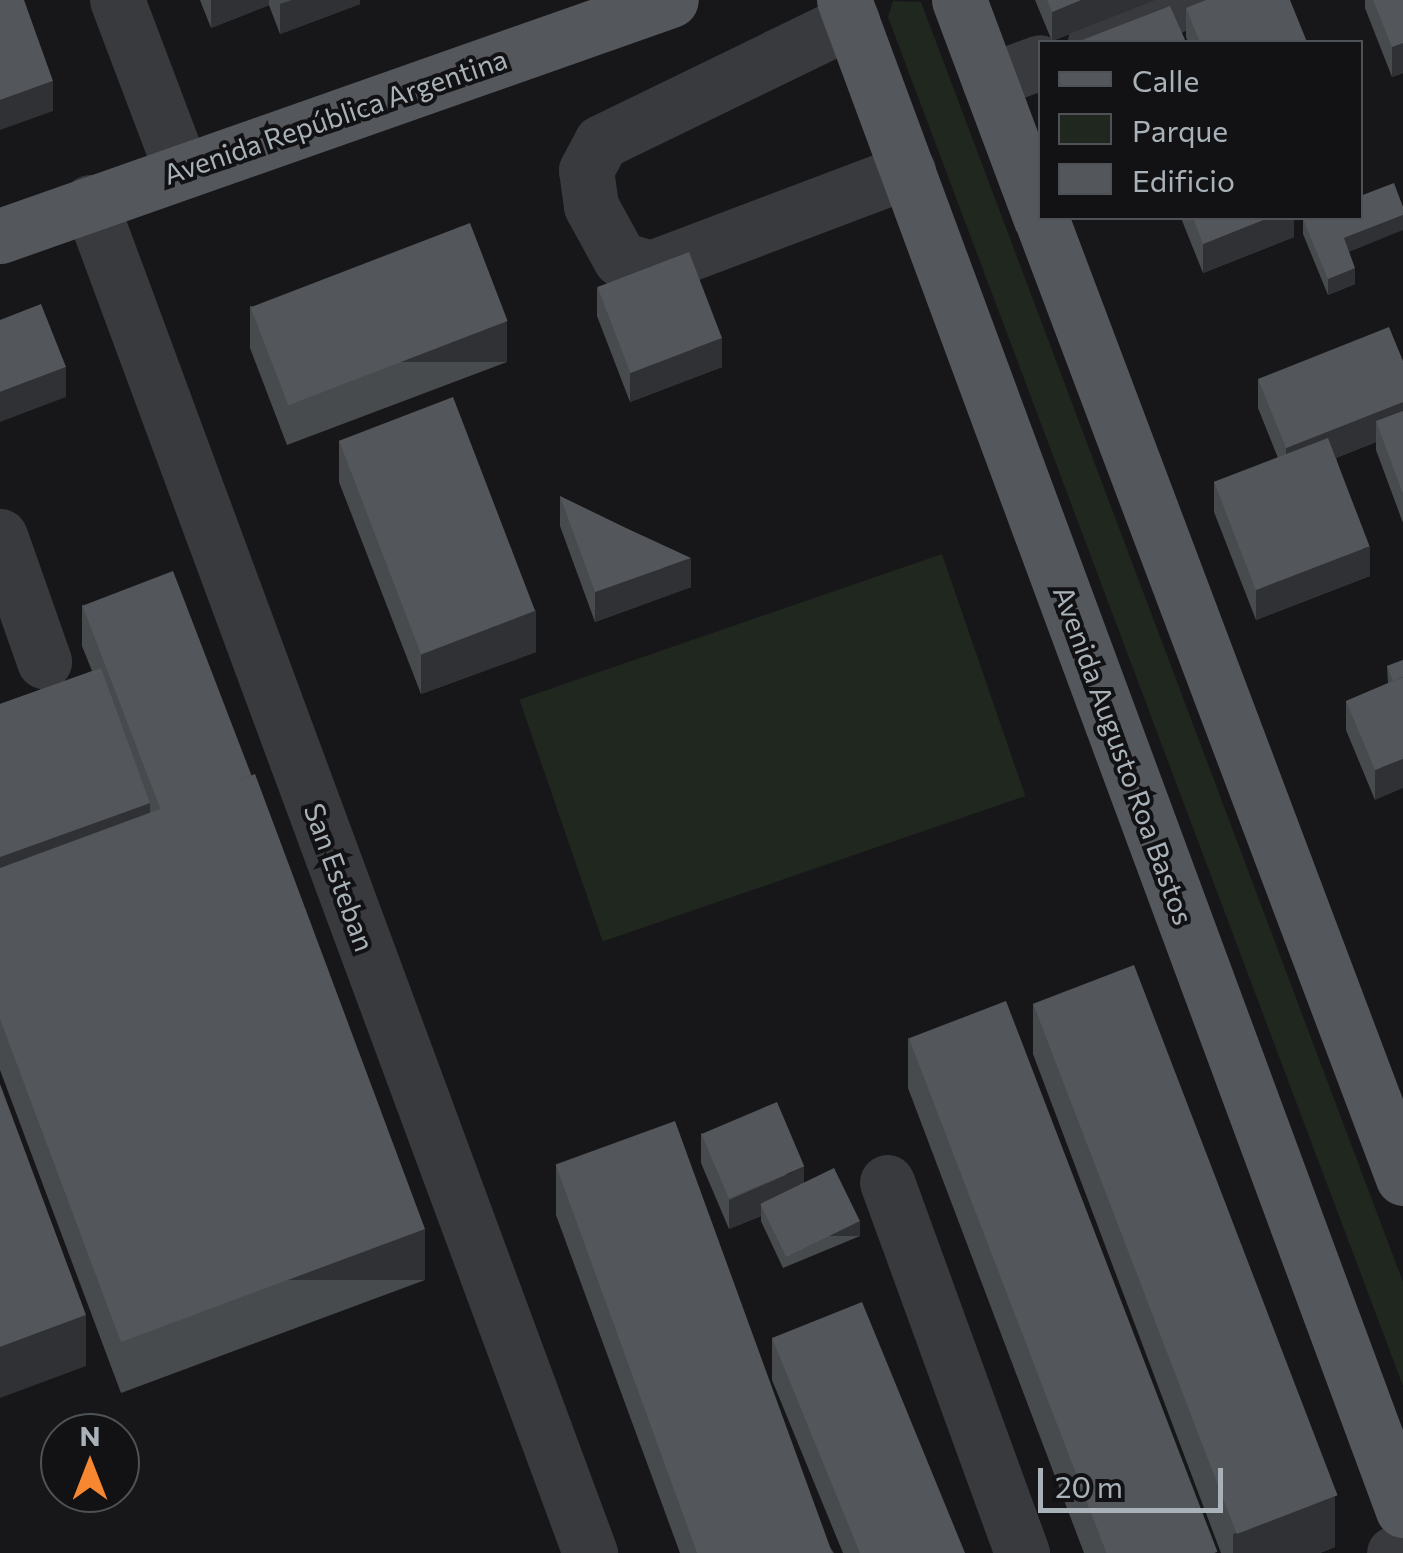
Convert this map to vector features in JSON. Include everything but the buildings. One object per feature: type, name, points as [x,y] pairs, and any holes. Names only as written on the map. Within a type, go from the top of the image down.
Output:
[{"type":"main road","name":"Avenida República Argentina","points":[[0,236],[181,169],[671,0]]},
{"type":"main road","points":[[959,0],[1038,209]]},
{"type":"main road","name":"Avenida Augusto Roa Bastos","points":[[848,10],[1403,1510]]},
{"type":"main road","points":[[1042,220],[1403,1178]]},
{"type":"street","points":[[117,0],[181,169]]},
{"type":"street","points":[[1100,40],[1186,0]]},
{"type":"street","points":[[848,10],[601,142],[586,170],[591,206],[620,259],[651,268],[908,171]]},
{"type":"street","points":[[989,81],[1038,63]]},
{"type":"street","name":"San Esteban","points":[[90,202],[590,1553]]},
{"type":"street","points":[[0,536],[44,661]]},
{"type":"street","points":[[887,1182],[1022,1553]]},
{"type":"street","points":[[1394,1553],[1403,1549]]},
{"type":"green space","points":[[893,1],[921,2],[1403,1282],[1403,1386],[888,17]]},
{"type":"green space","points":[[942,554],[1025,796],[603,942],[519,700]]}]
